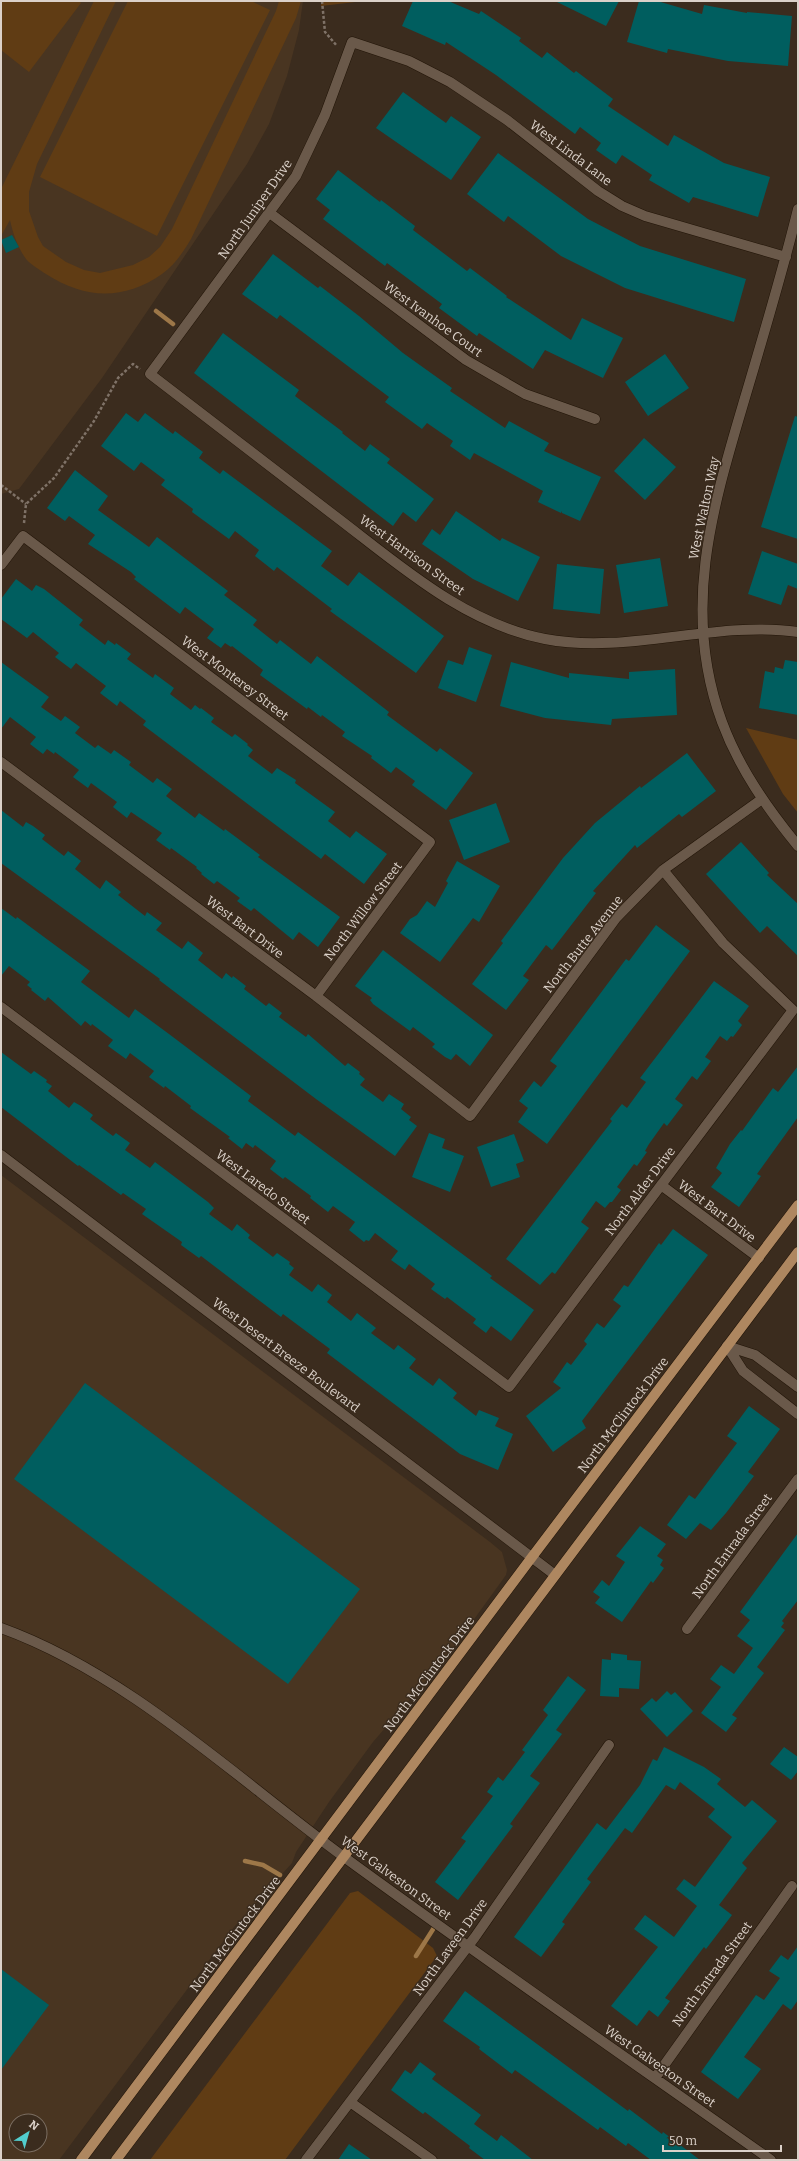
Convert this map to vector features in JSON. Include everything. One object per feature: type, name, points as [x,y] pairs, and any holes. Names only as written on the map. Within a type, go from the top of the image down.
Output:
[{"type":"main road","name":"North McClintock Drive","points":[[81,2160],[322,1840],[532,1557],[798,1205]]},
{"type":"main road","points":[[116,2160],[798,1252]]},
{"type":"street","name":"North Juniper Drive","points":[[147,373],[271,214],[296,176],[310,150],[352,42]]},
{"type":"street","name":"West Linda Lane","points":[[352,42],[409,61],[450,82],[507,120],[598,191],[622,206],[645,216],[786,257]]},
{"type":"street","name":"West Walton Way","points":[[798,209],[786,257],[717,495],[707,540],[702,582],[703,634],[711,683],[722,722],[742,767],[762,799],[798,846]]},
{"type":"street","name":"West Ivanhoe Court","points":[[271,214],[466,360],[526,394],[595,419]]},
{"type":"street","name":"West Harrison Street","points":[[147,373],[424,583],[478,616],[544,639],[580,643],[617,642],[765,629],[798,632]]},
{"type":"street","points":[[1,565],[23,536]]},
{"type":"street","name":"West Monterey Street","points":[[23,536],[430,842]]},
{"type":"street","name":"West Bart Drive","points":[[1,762],[316,996],[470,1116]]},
{"type":"street","name":"North Butte Avenue","points":[[470,1116],[616,918],[663,870],[762,799]]},
{"type":"street","name":"North Willow Street","points":[[316,996],[430,842]]},
{"type":"street","name":"North Alder Drive","points":[[509,1387],[793,1010],[723,943],[663,870]]},
{"type":"street","name":"West Laredo Street","points":[[1,1007],[509,1387]]},
{"type":"street","name":"West Desert Breeze Boulevard","points":[[1,1155],[555,1575]]},
{"type":"street","name":"West Bart Drive","points":[[661,1185],[759,1258]]},
{"type":"street","points":[[727,1346],[755,1355],[798,1387]]},
{"type":"street","points":[[727,1346],[743,1371],[798,1414]]},
{"type":"street","name":"North Entrada Street","points":[[687,1629],[798,1479]]},
{"type":"street","name":"West Galveston Street","points":[[1,1628],[52,1650],[126,1693],[344,1857],[771,2160]]},
{"type":"street","name":"North Laveen Drive","points":[[306,2160],[468,1946],[609,1745]]},
{"type":"street","name":"North Entrada Street","points":[[655,2078],[792,1886]]},
{"type":"street","points":[[350,2102],[432,2160]]},
{"type":"path","points":[[322,1],[325,32],[346,59]]},
{"type":"path","points":[[23,536],[26,504],[54,478],[94,421],[118,378],[133,364],[147,373]]},
{"type":"path","points":[[1,485],[26,504]]},
{"type":"shaded area","points":[[1,1],[303,1],[299,30],[287,76],[269,124],[247,164],[102,378],[19,489],[1,494]]},
{"type":"shaded area","points":[[1,1],[79,1],[81,3],[29,72],[1,50]]},
{"type":"shaded area","points":[[94,1],[116,1],[37,164],[29,192],[29,211],[38,237],[43,246],[66,262],[84,270],[100,273],[133,265],[149,257],[160,247],[172,229],[276,11],[279,1],[301,1],[296,18],[185,249],[167,270],[147,283],[133,289],[104,294],[75,288],[46,274],[33,265],[26,259],[21,250],[14,236],[10,220],[1,236],[1,189]]},
{"type":"shaded area","points":[[128,1],[251,1],[270,10],[157,236],[40,177]]},
{"type":"shaded area","points":[[321,1],[364,1],[321,6]]},
{"type":"shaded area","points":[[746,728],[798,740],[798,813],[783,794]]},
{"type":"shaded area","points":[[1,1175],[490,1542],[502,1552],[507,1570],[506,1575],[449,1654],[373,1742],[329,1802],[296,1852],[292,1863],[234,1927],[59,2160],[1,2160]]},
{"type":"shaded area","points":[[358,1891],[433,1948],[437,1956],[285,2160],[150,2160],[350,1893]]},
{"type":"building","points":[[413,1],[448,1],[479,14],[481,11],[521,38],[519,41],[542,58],[547,52],[574,73],[576,71],[613,99],[608,106],[668,146],[674,135],[724,163],[770,177],[758,217],[693,197],[689,203],[649,180],[652,175],[622,155],[616,164],[596,150],[601,143],[580,127],[575,134],[496,75],[446,42],[445,45],[402,26]]},
{"type":"building","points":[[555,1],[619,1],[606,26]]},
{"type":"building","points":[[639,1],[657,1],[702,14],[704,5],[747,13],[792,16],[788,66],[728,61],[668,49],[667,53],[627,42]]},
{"type":"building","points":[[403,92],[446,123],[451,116],[481,137],[451,180],[376,128]]},
{"type":"building","points":[[498,153],[588,219],[640,246],[746,279],[734,322],[625,288],[561,256],[508,216],[504,222],[467,194]]},
{"type":"building","points":[[338,170],[415,226],[413,230],[467,271],[470,268],[507,296],[506,297],[571,340],[582,318],[623,338],[603,378],[545,350],[533,369],[479,333],[477,336],[439,308],[442,304],[387,263],[385,266],[323,219],[330,210],[316,199]]},
{"type":"building","points":[[12,235],[19,247],[6,253],[1,240]]},
{"type":"building","points":[[273,254],[318,288],[320,286],[359,316],[403,353],[452,388],[450,391],[505,428],[509,421],[549,443],[544,451],[601,477],[580,521],[562,513],[562,511],[561,513],[538,502],[543,491],[474,453],[470,460],[450,446],[453,441],[427,423],[422,429],[385,402],[389,397],[280,315],[277,319],[242,294]]},
{"type":"building","points":[[223,333],[299,390],[295,396],[343,432],[342,433],[365,451],[370,444],[390,459],[387,463],[434,499],[416,522],[403,512],[393,526],[194,373]]},
{"type":"building","points":[[665,354],[689,388],[648,416],[625,382]]},
{"type":"building","points":[[126,413],[138,422],[145,413],[173,434],[175,431],[203,452],[199,458],[220,474],[223,470],[332,551],[321,566],[348,586],[359,572],[444,636],[416,673],[330,611],[332,609],[277,567],[274,571],[255,556],[259,550],[235,531],[229,539],[192,512],[193,509],[161,485],[165,480],[141,462],[134,471],[101,446]]},
{"type":"building","points":[[795,416],[798,417],[798,539],[761,527]]},
{"type":"building","points":[[644,438],[676,467],[645,500],[614,471]]},
{"type":"building","points":[[75,470],[108,496],[98,510],[149,547],[157,537],[228,591],[224,595],[257,620],[253,625],[277,644],[280,640],[311,664],[317,656],[389,712],[387,715],[437,752],[440,748],[473,773],[446,810],[412,785],[415,781],[396,767],[391,773],[371,758],[372,756],[342,736],[345,732],[322,715],[321,717],[308,707],[307,709],[260,675],[263,670],[232,646],[231,647],[225,643],[221,648],[207,638],[214,629],[185,607],[180,614],[134,579],[136,577],[131,572],[88,544],[95,535],[69,516],[65,521],[47,508]]},
{"type":"building","points":[[456,511],[500,541],[502,538],[540,557],[518,601],[473,579],[422,544],[432,529],[440,535]]},
{"type":"building","points":[[762,551],[798,564],[798,589],[788,585],[781,605],[748,594]]},
{"type":"building","points":[[660,558],[668,606],[624,613],[616,565]]},
{"type":"building","points":[[557,564],[604,569],[600,614],[553,609]]},
{"type":"building","points":[[16,579],[32,591],[36,585],[44,589],[83,620],[79,625],[105,645],[108,640],[115,645],[116,643],[131,654],[127,659],[153,678],[155,674],[174,688],[170,694],[191,710],[195,705],[200,709],[201,708],[214,718],[211,722],[232,737],[235,734],[248,744],[247,745],[253,750],[248,756],[272,774],[277,768],[296,780],[295,783],[335,812],[328,821],[350,838],[356,831],[387,854],[364,884],[325,854],[321,859],[285,832],[143,725],[146,721],[120,701],[117,706],[100,693],[106,686],[76,663],[71,669],[55,657],[59,653],[33,632],[27,638],[1,619],[1,599]]},
{"type":"building","points":[[469,647],[492,655],[476,702],[438,688],[448,660],[463,665]]},
{"type":"building","points":[[785,660],[798,662],[798,715],[759,708],[765,671],[774,673],[775,667],[783,669]]},
{"type":"building","points":[[1,662],[49,697],[41,707],[61,721],[65,716],[80,727],[75,733],[95,748],[98,745],[111,754],[114,750],[131,762],[129,765],[153,783],[157,778],[172,789],[166,796],[195,818],[199,813],[224,831],[225,829],[260,855],[258,857],[340,917],[318,947],[299,932],[293,940],[254,908],[251,911],[237,901],[240,898],[217,881],[214,884],[201,874],[202,873],[196,868],[197,867],[171,848],[170,850],[156,840],[162,833],[131,812],[127,818],[113,807],[117,802],[91,783],[88,788],[73,777],[79,770],[55,752],[54,754],[47,749],[43,754],[30,744],[36,737],[10,717],[1,729]]},
{"type":"building","points":[[511,662],[569,678],[569,673],[629,679],[629,672],[675,669],[677,715],[612,719],[611,725],[545,718],[500,706]]},
{"type":"building","points":[[687,753],[716,791],[682,817],[679,814],[637,848],[635,845],[593,891],[596,893],[552,950],[546,945],[523,976],[529,980],[506,1010],[472,984],[503,943],[501,941],[563,858],[595,823],[640,786],[641,788]]},
{"type":"building","points":[[496,803],[510,842],[464,860],[449,820]]},
{"type":"building","points":[[1,810],[23,827],[26,822],[33,826],[45,835],[42,839],[64,856],[68,851],[81,861],[75,869],[100,889],[106,880],[121,892],[118,895],[145,916],[147,912],[162,923],[156,930],[182,949],[188,941],[203,953],[198,960],[222,979],[226,973],[232,978],[233,976],[246,986],[244,989],[266,1006],[269,1003],[282,1013],[279,1017],[306,1037],[308,1034],[345,1066],[348,1063],[360,1072],[359,1074],[365,1079],[360,1085],[383,1102],[389,1094],[404,1104],[401,1109],[411,1117],[409,1120],[417,1126],[395,1156],[316,1099],[159,980],[160,979],[1,863]]},
{"type":"building","points":[[741,842],[769,873],[767,875],[798,904],[798,956],[767,926],[760,933],[706,874]]},
{"type":"building","points":[[457,861],[500,886],[479,922],[473,918],[440,962],[400,933],[410,919],[417,915],[427,901],[435,907],[448,883],[446,881]]},
{"type":"building","points":[[1,908],[16,919],[17,917],[90,971],[81,982],[129,1018],[135,1009],[251,1096],[248,1101],[295,1136],[298,1132],[492,1276],[490,1278],[534,1310],[511,1341],[491,1326],[486,1333],[473,1323],[476,1319],[447,1297],[445,1299],[431,1289],[435,1284],[409,1264],[405,1270],[391,1260],[398,1251],[375,1233],[369,1241],[366,1240],[364,1242],[349,1230],[355,1222],[333,1206],[328,1212],[310,1198],[311,1196],[285,1177],[283,1179],[270,1169],[276,1161],[255,1145],[253,1148],[246,1143],[242,1149],[228,1138],[230,1137],[190,1108],[191,1106],[165,1086],[164,1088],[149,1077],[154,1071],[130,1053],[126,1059],[108,1046],[113,1040],[92,1024],[91,1026],[85,1021],[81,1026],[48,997],[45,1001],[27,985],[30,982],[9,966],[1,976]]},
{"type":"building","points":[[656,925],[690,951],[547,1144],[518,1122],[528,1108],[519,1101],[534,1081],[541,1087],[557,1066],[550,1061],[626,959],[629,961]]},
{"type":"building","points":[[383,950],[493,1035],[470,1066],[456,1054],[451,1060],[445,1057],[432,1047],[435,1044],[413,1027],[410,1031],[373,1004],[370,1000],[372,998],[355,986]]},
{"type":"building","points":[[714,981],[749,1006],[738,1021],[742,1025],[733,1037],[731,1036],[727,1041],[720,1036],[705,1057],[711,1061],[697,1080],[692,1076],[675,1099],[683,1105],[667,1126],[664,1123],[649,1144],[645,1151],[647,1152],[637,1166],[634,1164],[617,1187],[621,1190],[612,1202],[610,1202],[605,1208],[596,1201],[581,1222],[589,1228],[555,1274],[552,1272],[540,1285],[506,1259],[612,1121],[610,1119],[622,1104],[627,1108],[646,1082],[640,1078]]},
{"type":"building","points":[[1,1052],[31,1074],[34,1071],[47,1080],[46,1082],[52,1086],[48,1091],[69,1108],[74,1102],[81,1106],[93,1115],[90,1119],[113,1136],[116,1133],[130,1143],[125,1150],[150,1168],[155,1162],[208,1202],[214,1208],[209,1214],[232,1231],[237,1224],[250,1235],[248,1238],[273,1257],[277,1253],[290,1262],[289,1264],[294,1268],[289,1275],[312,1292],[318,1284],[332,1295],[327,1302],[351,1321],[357,1313],[376,1328],[371,1333],[394,1350],[398,1345],[416,1359],[409,1368],[433,1386],[439,1378],[457,1393],[453,1398],[476,1416],[479,1410],[499,1418],[495,1426],[513,1434],[498,1470],[460,1454],[327,1353],[330,1349],[283,1314],[281,1317],[201,1256],[199,1258],[181,1245],[182,1242],[142,1214],[146,1209],[123,1193],[121,1195],[79,1165],[78,1166],[1,1107]]},
{"type":"building","points":[[798,1066],[798,1117],[757,1174],[761,1176],[739,1207],[711,1187],[722,1173],[716,1168],[730,1144],[741,1130],[742,1131],[773,1088],[778,1092]]},
{"type":"building","points":[[429,1133],[445,1139],[442,1148],[464,1156],[450,1192],[412,1177]]},
{"type":"building","points":[[514,1134],[524,1161],[516,1164],[520,1177],[491,1187],[477,1147]]},
{"type":"building","points":[[673,1229],[708,1255],[582,1421],[586,1428],[553,1452],[526,1416],[561,1388],[553,1382],[567,1362],[571,1365],[587,1344],[584,1341],[597,1323],[604,1328],[621,1306],[613,1300],[624,1285],[628,1287],[659,1243],[661,1245]]},
{"type":"building","points":[[85,1383],[360,1589],[288,1684],[14,1479]]},
{"type":"building","points":[[749,1406],[780,1429],[748,1472],[754,1476],[726,1513],[711,1530],[700,1523],[686,1539],[667,1525],[689,1495],[695,1499],[737,1443],[727,1436]]},
{"type":"building","points":[[640,1526],[666,1544],[657,1556],[663,1560],[660,1565],[664,1568],[653,1583],[651,1581],[622,1622],[595,1603],[600,1597],[593,1592],[602,1580],[609,1586],[625,1562],[616,1556]]},
{"type":"building","points":[[798,1533],[798,1600],[782,1621],[784,1623],[781,1627],[785,1630],[757,1667],[764,1673],[732,1715],[737,1718],[726,1732],[701,1713],[721,1687],[710,1679],[721,1665],[734,1674],[753,1648],[737,1636],[750,1620],[740,1612]]},
{"type":"building","points":[[611,1653],[627,1655],[627,1660],[641,1661],[639,1689],[619,1688],[619,1697],[600,1696],[602,1659],[611,1660]]},
{"type":"building","points":[[568,1676],[586,1690],[556,1730],[562,1734],[530,1776],[540,1783],[510,1824],[513,1826],[458,1900],[435,1882],[466,1841],[461,1838],[493,1796],[487,1792],[498,1777],[503,1781],[525,1752],[522,1750],[548,1715],[543,1710]]},
{"type":"building","points":[[667,1691],[671,1695],[675,1692],[693,1711],[667,1737],[640,1709],[652,1698],[656,1702]]},
{"type":"building","points":[[664,1747],[704,1767],[721,1779],[717,1784],[745,1807],[752,1800],[777,1821],[742,1863],[747,1868],[719,1905],[732,1915],[706,1949],[704,1947],[665,1998],[670,2001],[658,2017],[649,2010],[637,2026],[611,2006],[658,1947],[634,1929],[645,1915],[674,1937],[697,1906],[676,1889],[684,1879],[695,1887],[732,1837],[708,1817],[715,1809],[680,1782],[675,1790],[666,1785],[632,1833],[625,1828],[587,1879],[591,1882],[562,1922],[565,1924],[541,1957],[514,1937],[597,1823],[606,1830],[640,1785],[653,1759],[657,1761]]},
{"type":"building","points":[[784,1747],[798,1757],[798,1771],[791,1780],[770,1764]]},
{"type":"building","points":[[798,1946],[798,2000],[791,2010],[783,2004],[744,2057],[761,2069],[738,2099],[701,2072],[756,1995],[764,2000],[780,1978],[769,1971],[781,1955],[788,1960]]},
{"type":"building","points":[[1,1969],[49,2005],[1,2070]]},
{"type":"building","points":[[465,1991],[628,2111],[629,2109],[662,2134],[663,2132],[700,2160],[651,2160],[628,2143],[626,2146],[600,2127],[598,2130],[515,2070],[512,2074],[479,2049],[480,2047],[443,2021]]},
{"type":"building","points":[[420,2062],[436,2074],[432,2079],[481,2115],[474,2124],[497,2141],[501,2135],[533,2160],[485,2160],[469,2148],[470,2146],[425,2112],[423,2114],[391,2090],[405,2070],[411,2074]]},
{"type":"building","points":[[349,2144],[372,2160],[338,2160]]},
{"type":"waterway","points":[[156,311],[173,324]]},
{"type":"waterway","points":[[245,1861],[263,1865],[280,1875]]},
{"type":"waterway","points":[[416,1956],[437,1923]]}]
